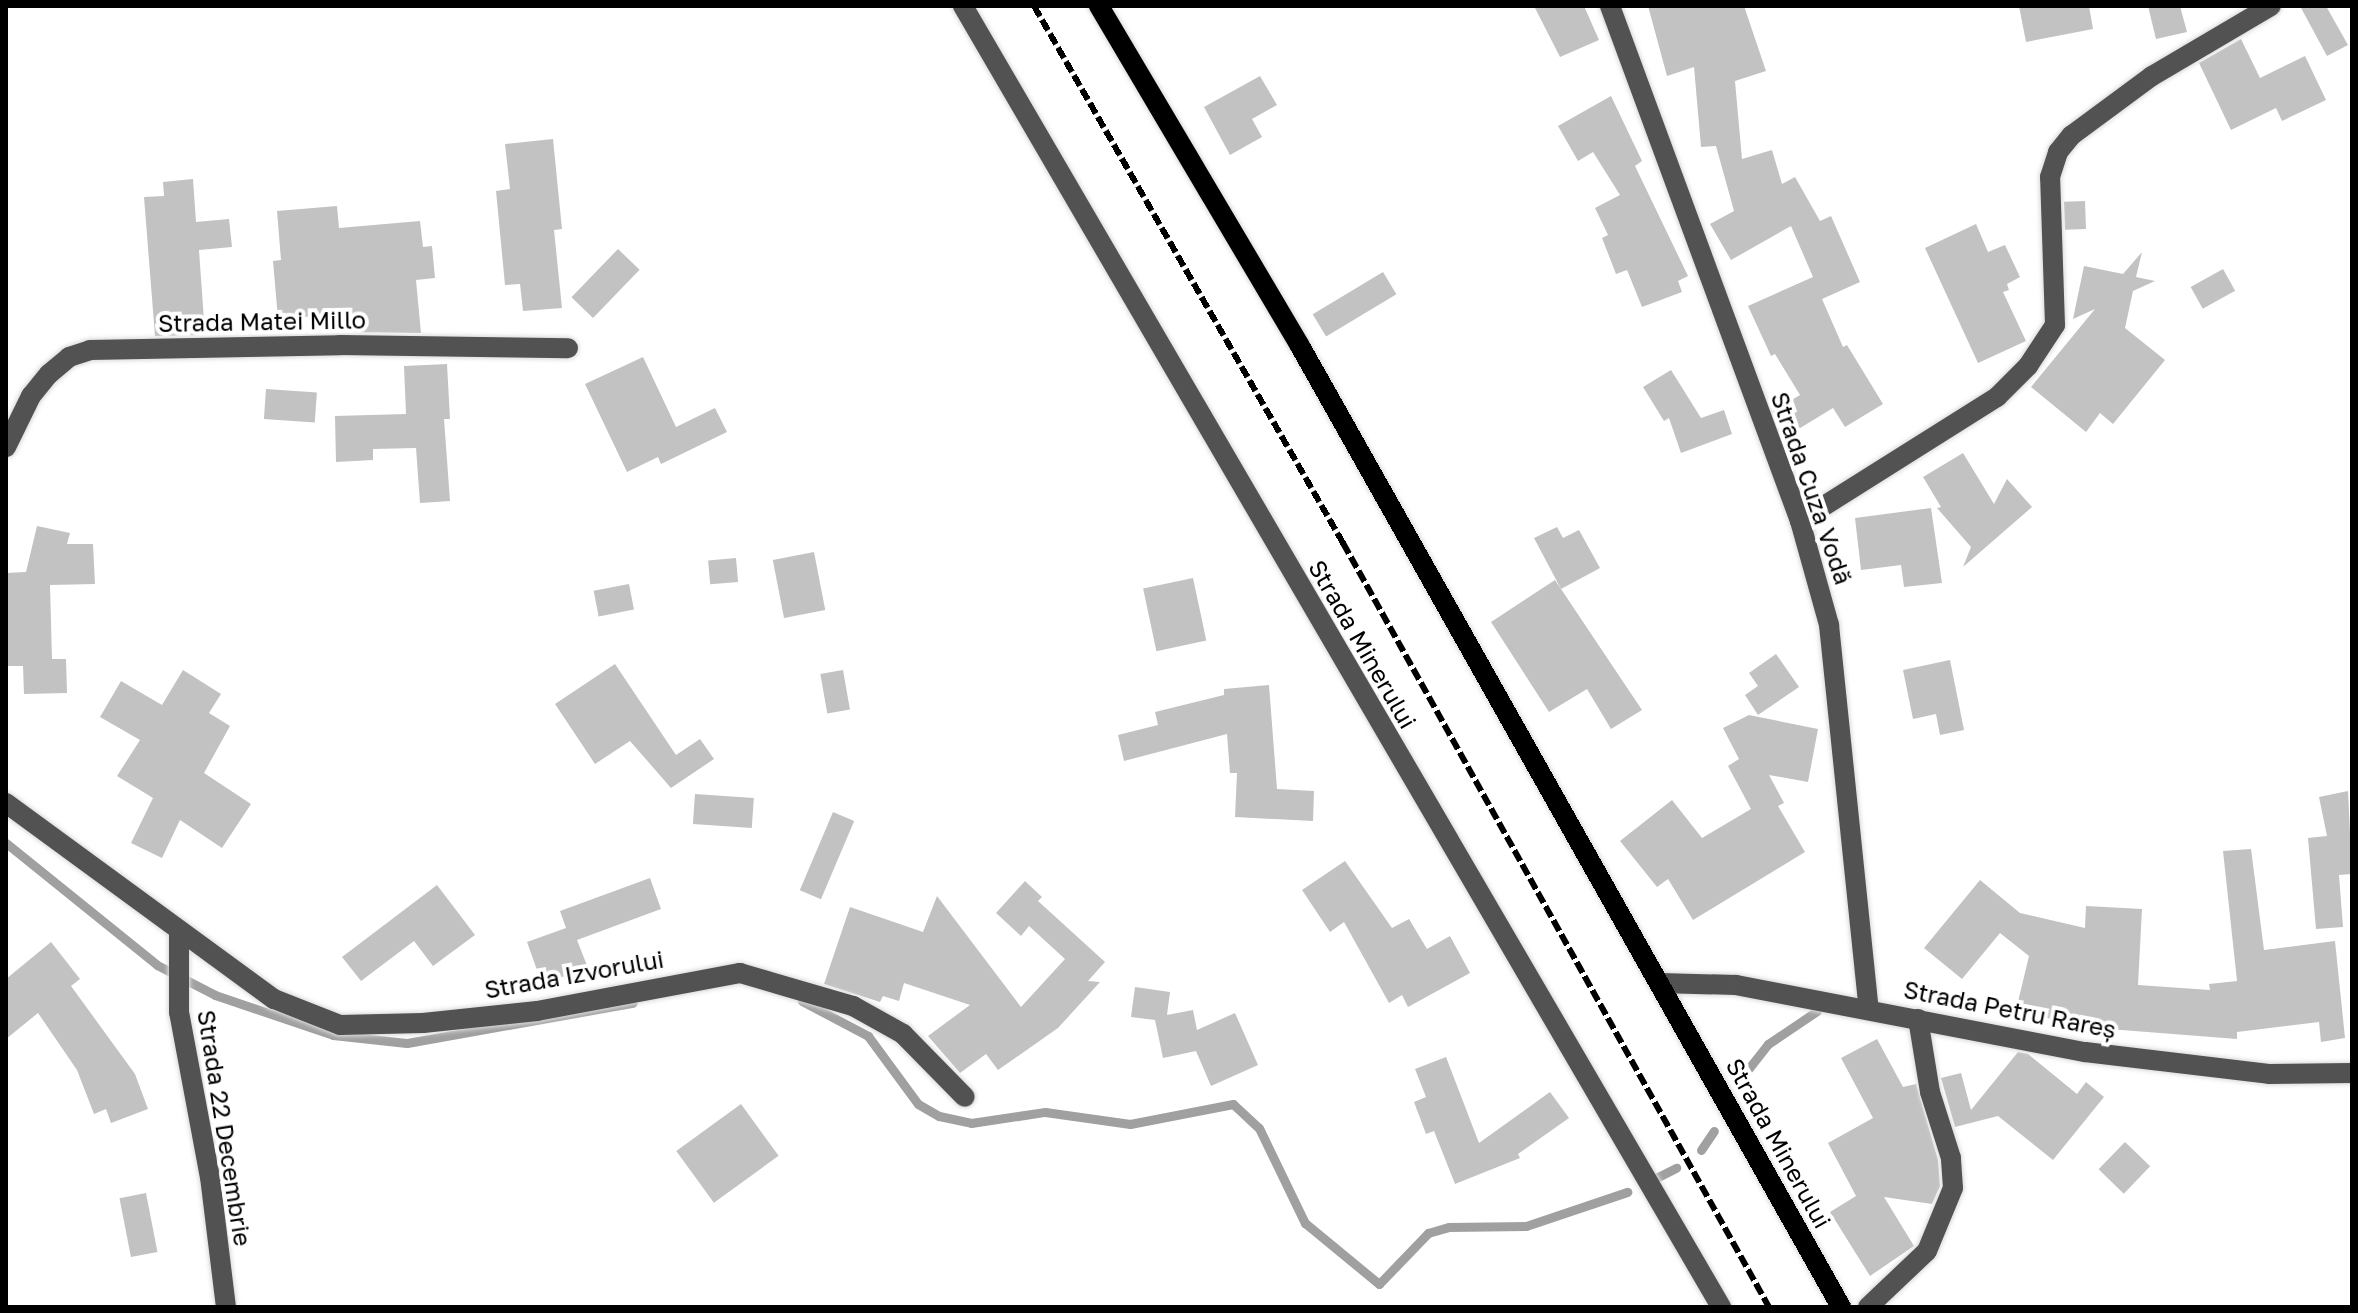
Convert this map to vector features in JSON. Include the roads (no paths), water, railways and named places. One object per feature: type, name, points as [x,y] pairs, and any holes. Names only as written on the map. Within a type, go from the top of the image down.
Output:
[{"type":"main road","name":"Strada Minerului","points":[[1099,6],[1300,346],[1841,1307]]},
{"type":"street","name":"Strada Minerului","points":[[963,6],[1721,1307]]},
{"type":"street","name":"Strada Cuza Vodă","points":[[1610,6],[1800,521],[1829,625],[1869,1009]]},
{"type":"street","points":[[1800,521],[1997,397],[2028,366],[2055,325],[2050,177],[2058,152],[2072,135],[2152,76],[2271,6]]},
{"type":"street","name":"Strada Matei Millo","points":[[6,447],[31,396],[49,374],[69,357],[90,350],[340,345],[568,348]]},
{"type":"street","points":[[6,803],[179,933]]},
{"type":"street","name":"Strada 22 Decembrie","points":[[179,933],[179,989],[226,1307]]},
{"type":"street","name":"Strada Izvorului","points":[[179,933],[274,999],[340,1025],[423,1023],[537,1011],[740,973],[772,979],[853,1006],[903,1034],[965,1097]]},
{"type":"street","name":"Strada Petru Rareș","points":[[1659,983],[1736,985],[2175,1063],[2269,1074],[2352,1073]]},
{"type":"street","points":[[1868,1307],[1927,1251],[1953,1188],[1951,1158],[1930,1092],[1918,1019]]},
{"type":"waterway","points":[[6,843],[157,965],[215,995],[333,1035],[407,1043],[632,1003]]},
{"type":"waterway","points":[[802,1001],[868,1036],[918,1104],[939,1116],[971,1123],[1045,1112],[1130,1124],[1233,1104],[1259,1128],[1305,1223],[1379,1284],[1428,1233],[1449,1227],[1526,1226],[1627,1192]]},
{"type":"waterway","points":[[1742,1077],[1768,1044],[1817,1011]]},
{"type":"waterway","points":[[1701,1150],[1714,1131]]},
{"type":"waterway","points":[[1654,1179],[1676,1168]]},
{"type":"railway","points":[[1034,6],[1343,543],[1769,1307]]}]
